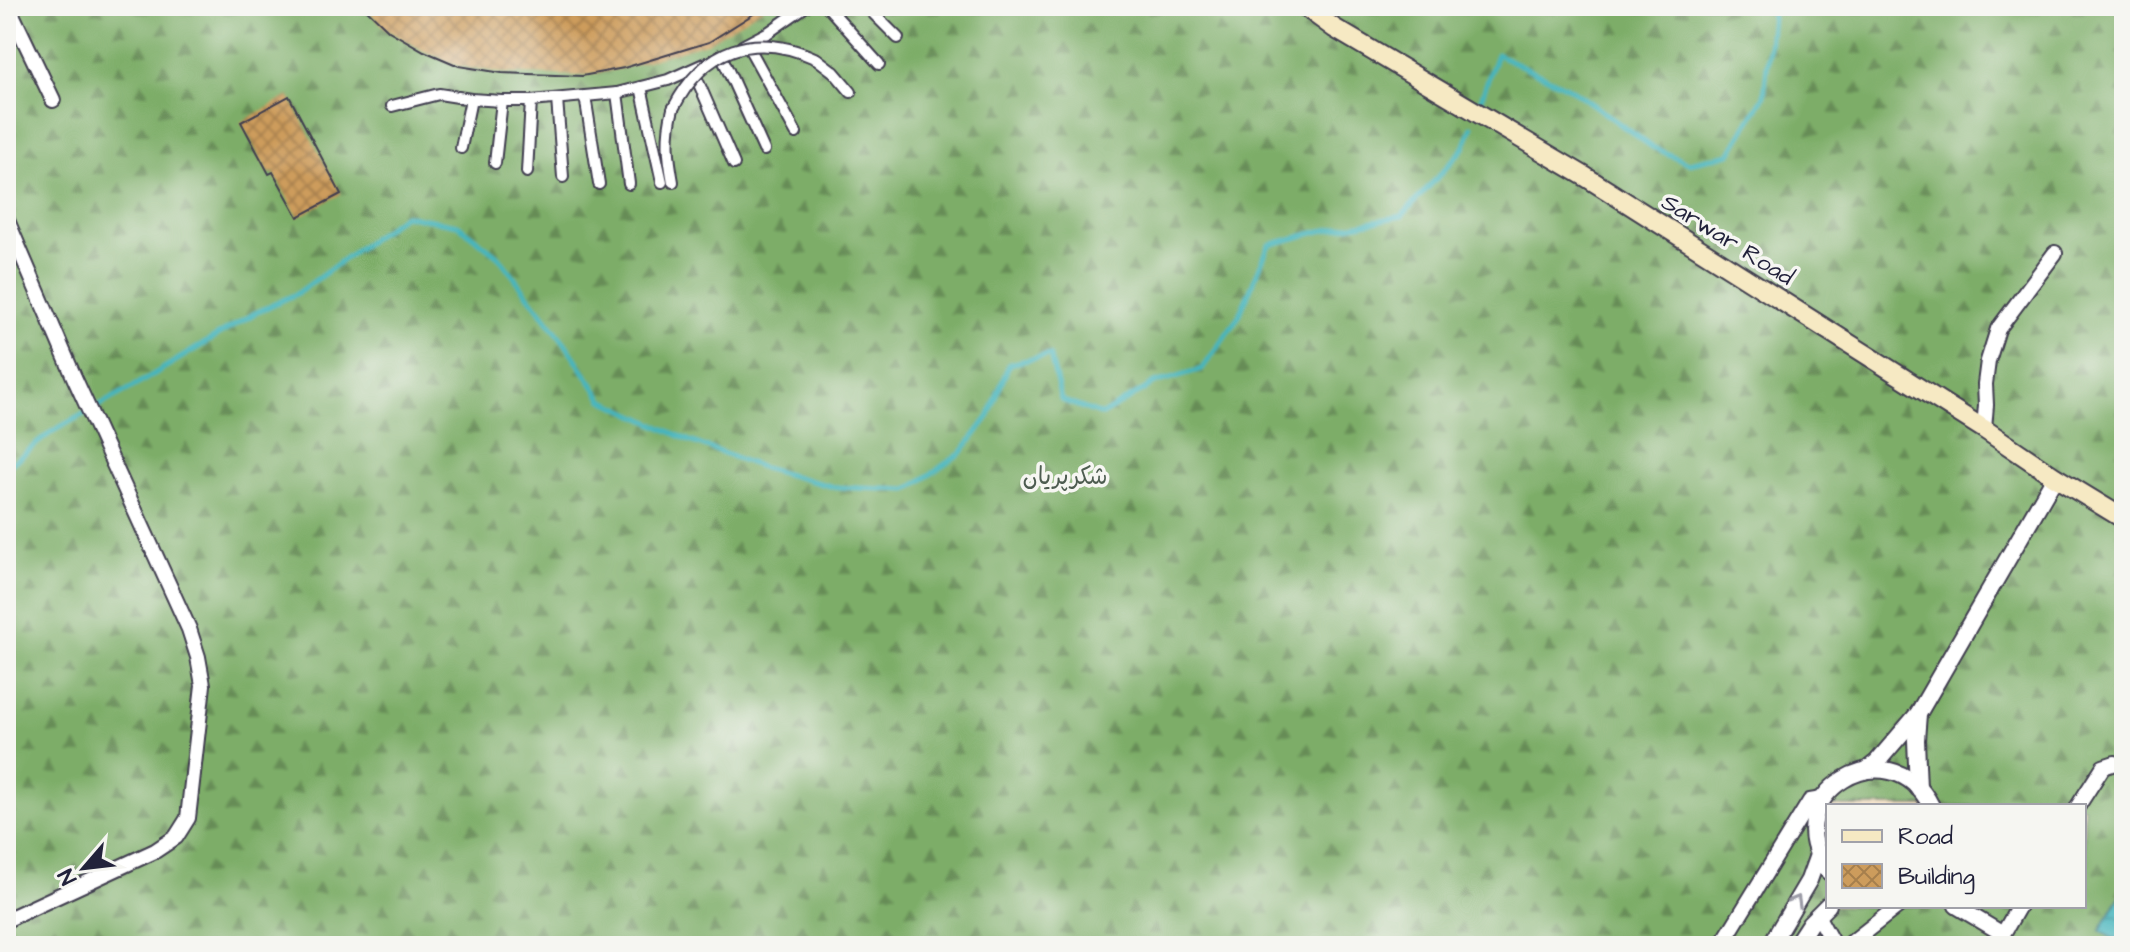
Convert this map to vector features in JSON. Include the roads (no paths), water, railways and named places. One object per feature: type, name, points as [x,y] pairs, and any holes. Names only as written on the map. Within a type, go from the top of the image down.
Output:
[{"type":"main road","name":"Sarwar Road","points":[[1304,6],[1334,28],[1586,177],[2124,519]]},
{"type":"street","points":[[8,6],[53,100]]},
{"type":"street","points":[[392,106],[439,94],[471,99],[531,101],[617,93],[692,70],[769,32],[806,6]]},
{"type":"street","points":[[827,6],[879,64]]},
{"type":"street","points":[[866,6],[898,38]]},
{"type":"street","points":[[747,44],[796,133]]},
{"type":"street","points":[[641,87],[667,182],[668,130],[673,109],[697,73],[733,50],[754,46],[797,50],[817,59],[834,72],[851,92]]},
{"type":"street","points":[[721,55],[764,150]]},
{"type":"street","points":[[692,70],[734,164]]},
{"type":"street","points":[[617,93],[629,184]]},
{"type":"street","points":[[585,96],[599,184]]},
{"type":"street","points":[[461,148],[471,99]]},
{"type":"street","points":[[557,99],[563,177]]},
{"type":"street","points":[[495,163],[502,101]]},
{"type":"street","points":[[527,172],[531,101]]},
{"type":"street","points":[[6,218],[100,436],[189,629],[203,685],[188,818],[176,837],[155,851],[6,920]]},
{"type":"street","points":[[1984,429],[1988,361],[1998,329],[2055,253]]},
{"type":"street","points":[[1867,770],[1918,714],[2055,477]]},
{"type":"street","points":[[1918,714],[1918,788]]},
{"type":"street","points":[[2079,804],[2103,767],[2115,763],[2124,767]]},
{"type":"street","points":[[1826,868],[1814,841],[1816,813],[1822,799],[1841,779],[1879,769],[1900,775],[1918,788],[1930,804]]},
{"type":"street","points":[[1721,946],[1810,801],[1822,799]]},
{"type":"street","points":[[1770,946],[1809,880],[1818,855]]},
{"type":"street","points":[[1847,946],[1895,908]]},
{"type":"street","points":[[1959,908],[2000,940],[2018,908]]},
{"type":"street","points":[[1795,946],[1822,910]]},
{"type":"street","points":[[1822,910],[1834,946]]},
{"type":"water","points":[[2124,889],[2124,945],[2100,931]]},
{"type":"waterway","points":[[1481,99],[1497,54],[1571,89],[1652,147],[1689,163],[1730,154],[1764,96],[1773,6]]},
{"type":"waterway","points":[[6,468],[53,431],[255,313],[298,293],[404,215],[458,225],[498,256],[565,343],[603,400],[690,441],[763,468],[834,487],[908,490],[962,452],[989,416],[1009,364],[1050,355],[1061,400],[1102,415],[1155,383],[1202,369],[1239,316],[1269,245],[1321,231],[1402,216],[1464,148],[1472,127]]},
{"type":"park label","name":"شکرپریاں","points":[[1065,476]]}]
